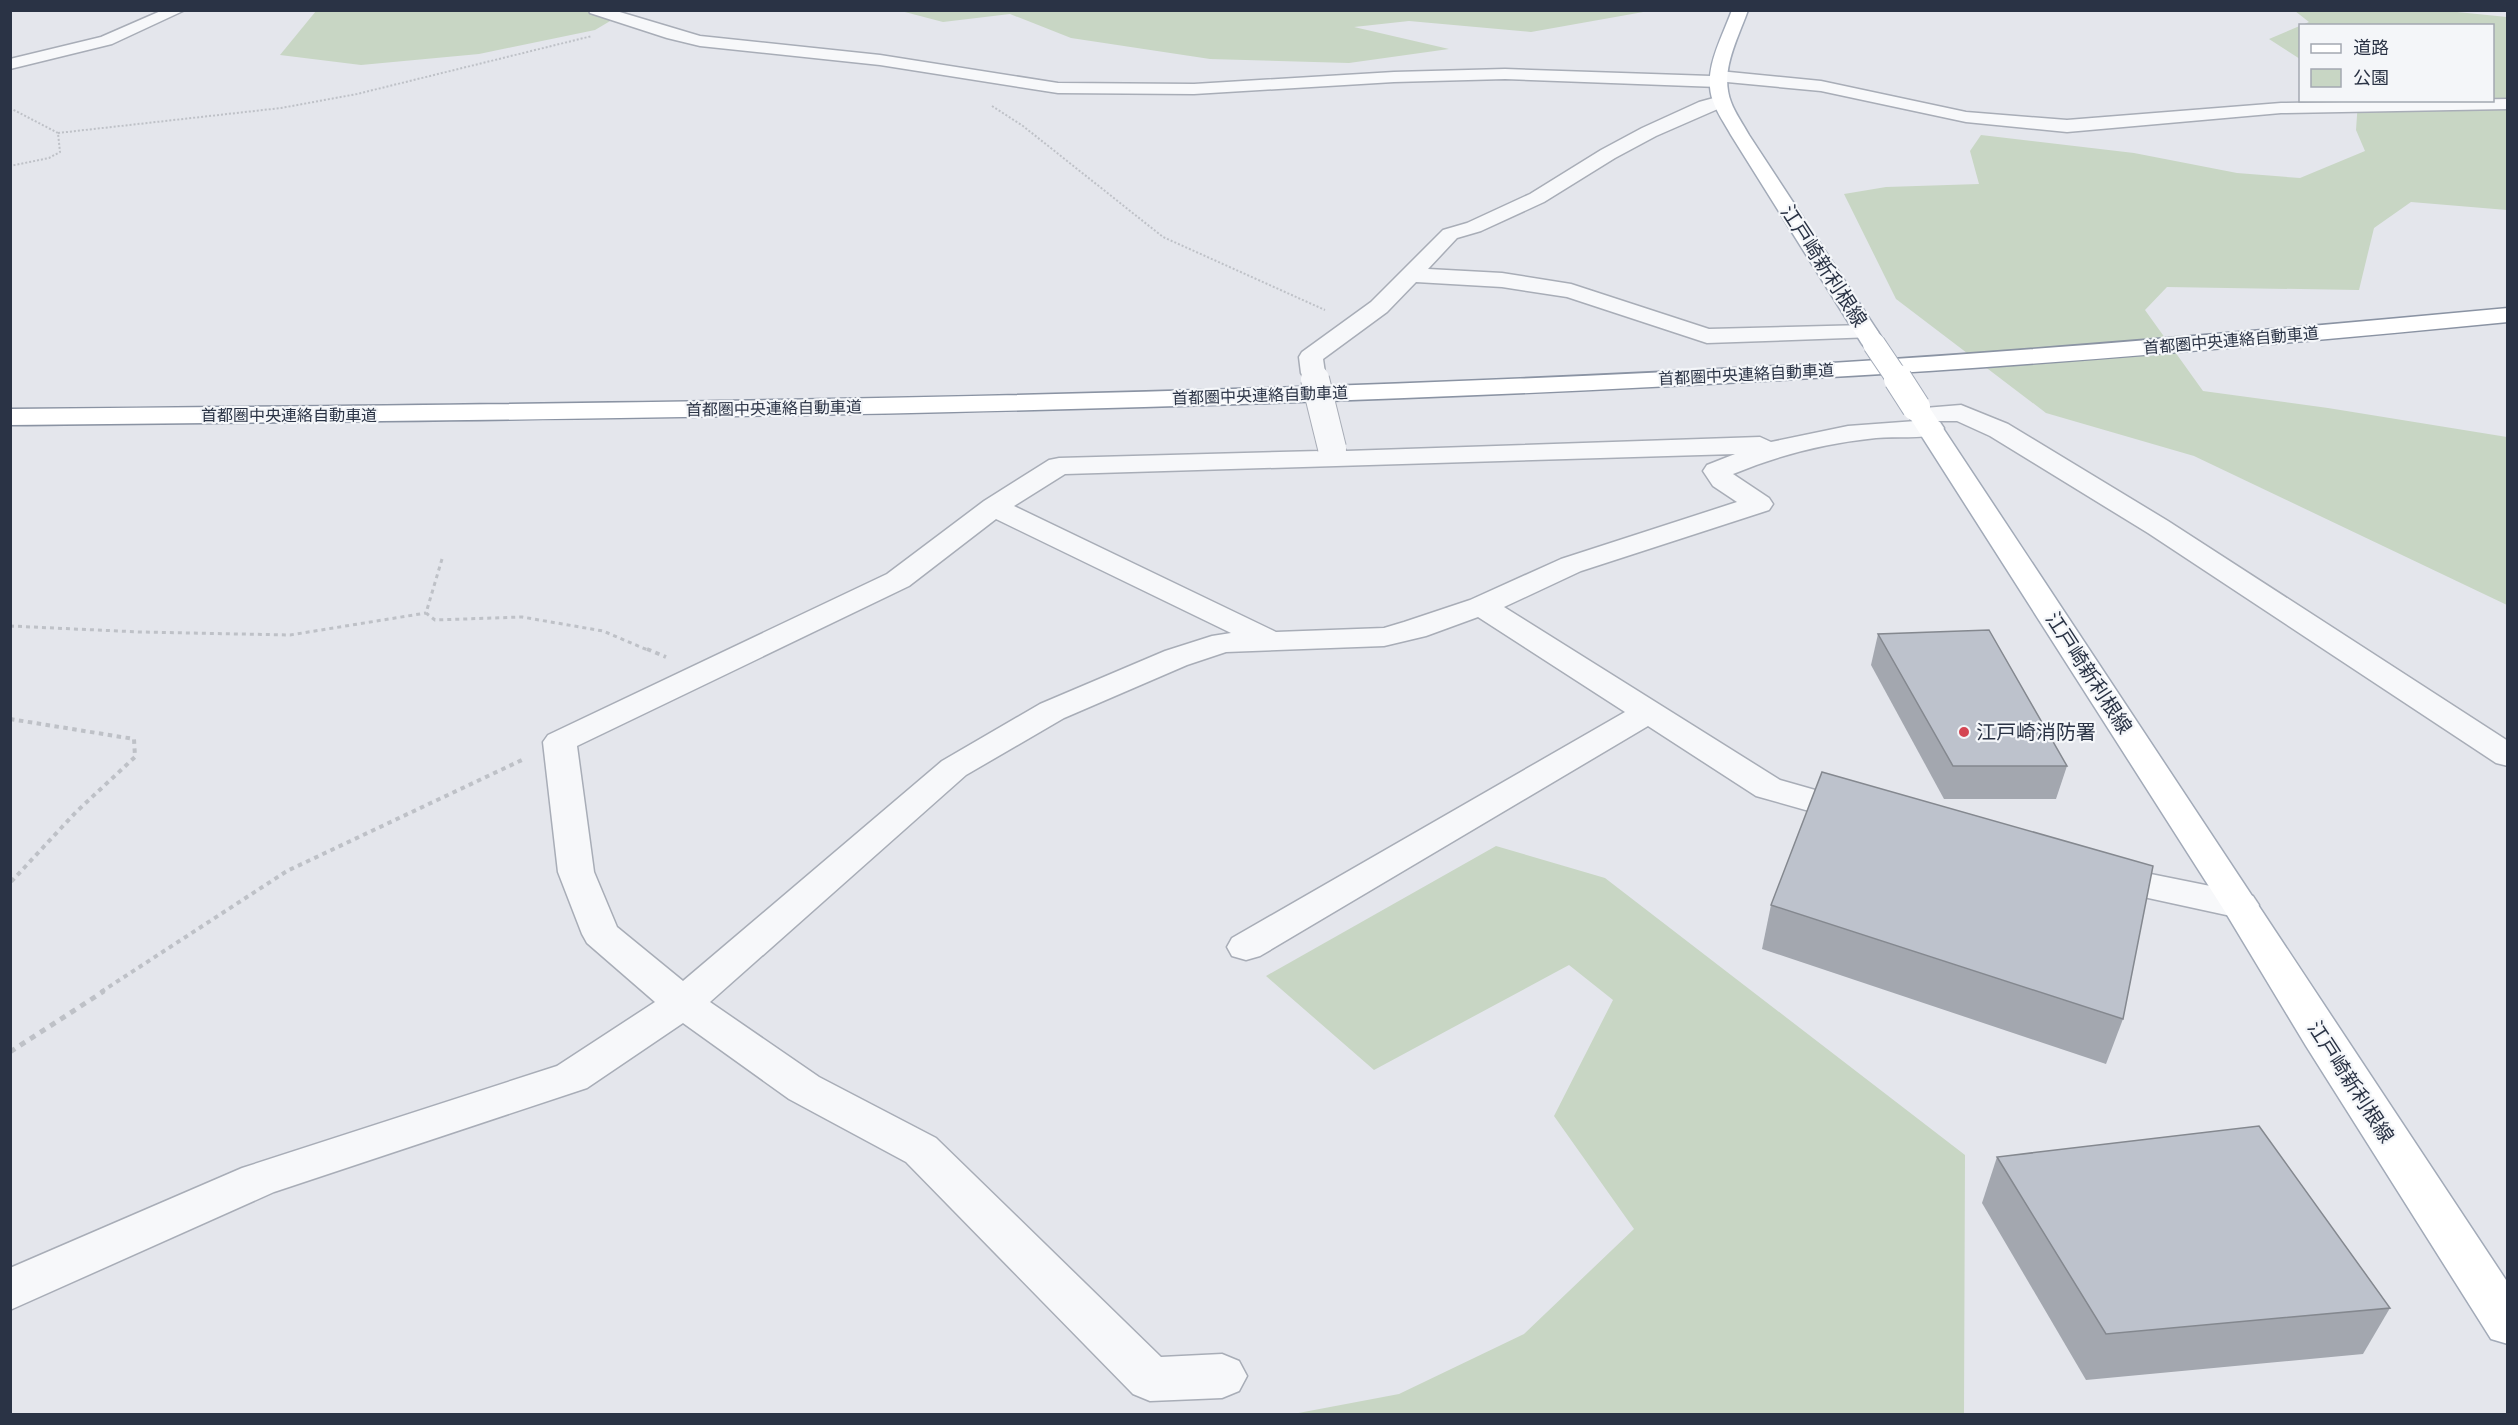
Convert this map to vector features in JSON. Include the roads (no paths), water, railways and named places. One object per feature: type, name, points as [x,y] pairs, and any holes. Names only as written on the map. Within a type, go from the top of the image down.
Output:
[{"type":"main road","points":[[1720,86],[1740,10]]},
{"type":"main road","name":"江戸崎新利根線","points":[[1720,86],[1870,338],[2240,905],[2320,1035],[2508,1324]]},
{"type":"main road","name":"首都圏中央連絡自動車道","points":[[10,417],[620,412],[1017,403],[1461,388],[2007,359],[2508,315]]},
{"type":"street","points":[[10,64],[106,41],[178,10]]},
{"type":"street","points":[[596,10],[673,35],[700,40],[880,60],[1058,88],[1194,88],[1505,74],[1720,86],[1821,86],[1966,117],[2067,126],[2281,108],[2508,104]]},
{"type":"street","points":[[1334,454],[1312,373],[1311,357],[1379,307],[1450,234],[1474,227],[1537,198],[1608,154],[1705,106],[1720,86]]},
{"type":"street","points":[[1412,274],[1502,280],[1571,291],[1707,336],[1870,338]]},
{"type":"street","points":[[10,1290],[258,1180],[572,1077],[683,1003],[954,768],[1052,711],[1176,658],[1223,643],[1384,637],[1415,629],[1481,606],[1571,566],[1759,504],[1723,480],[1717,471],[1784,445],[1876,430],[1923,416],[1961,413],[1999,430],[2158,527],[2508,756]]},
{"type":"street","points":[[1222,1376],[1150,1379],[921,1150],[804,1088],[683,1003],[601,934],[576,872],[560,742],[898,580],[994,507],[1059,466],[1334,454],[1784,445]]},
{"type":"street","points":[[994,507],[1271,641]]},
{"type":"street","points":[[1481,606],[1768,788],[1880,820]]},
{"type":"street","points":[[1246,947],[1647,713]]},
{"type":"street","points":[[2070,869],[2240,905]]},
{"type":"place","name":"江戸崎消防署","points":[[1964,732]]}]
